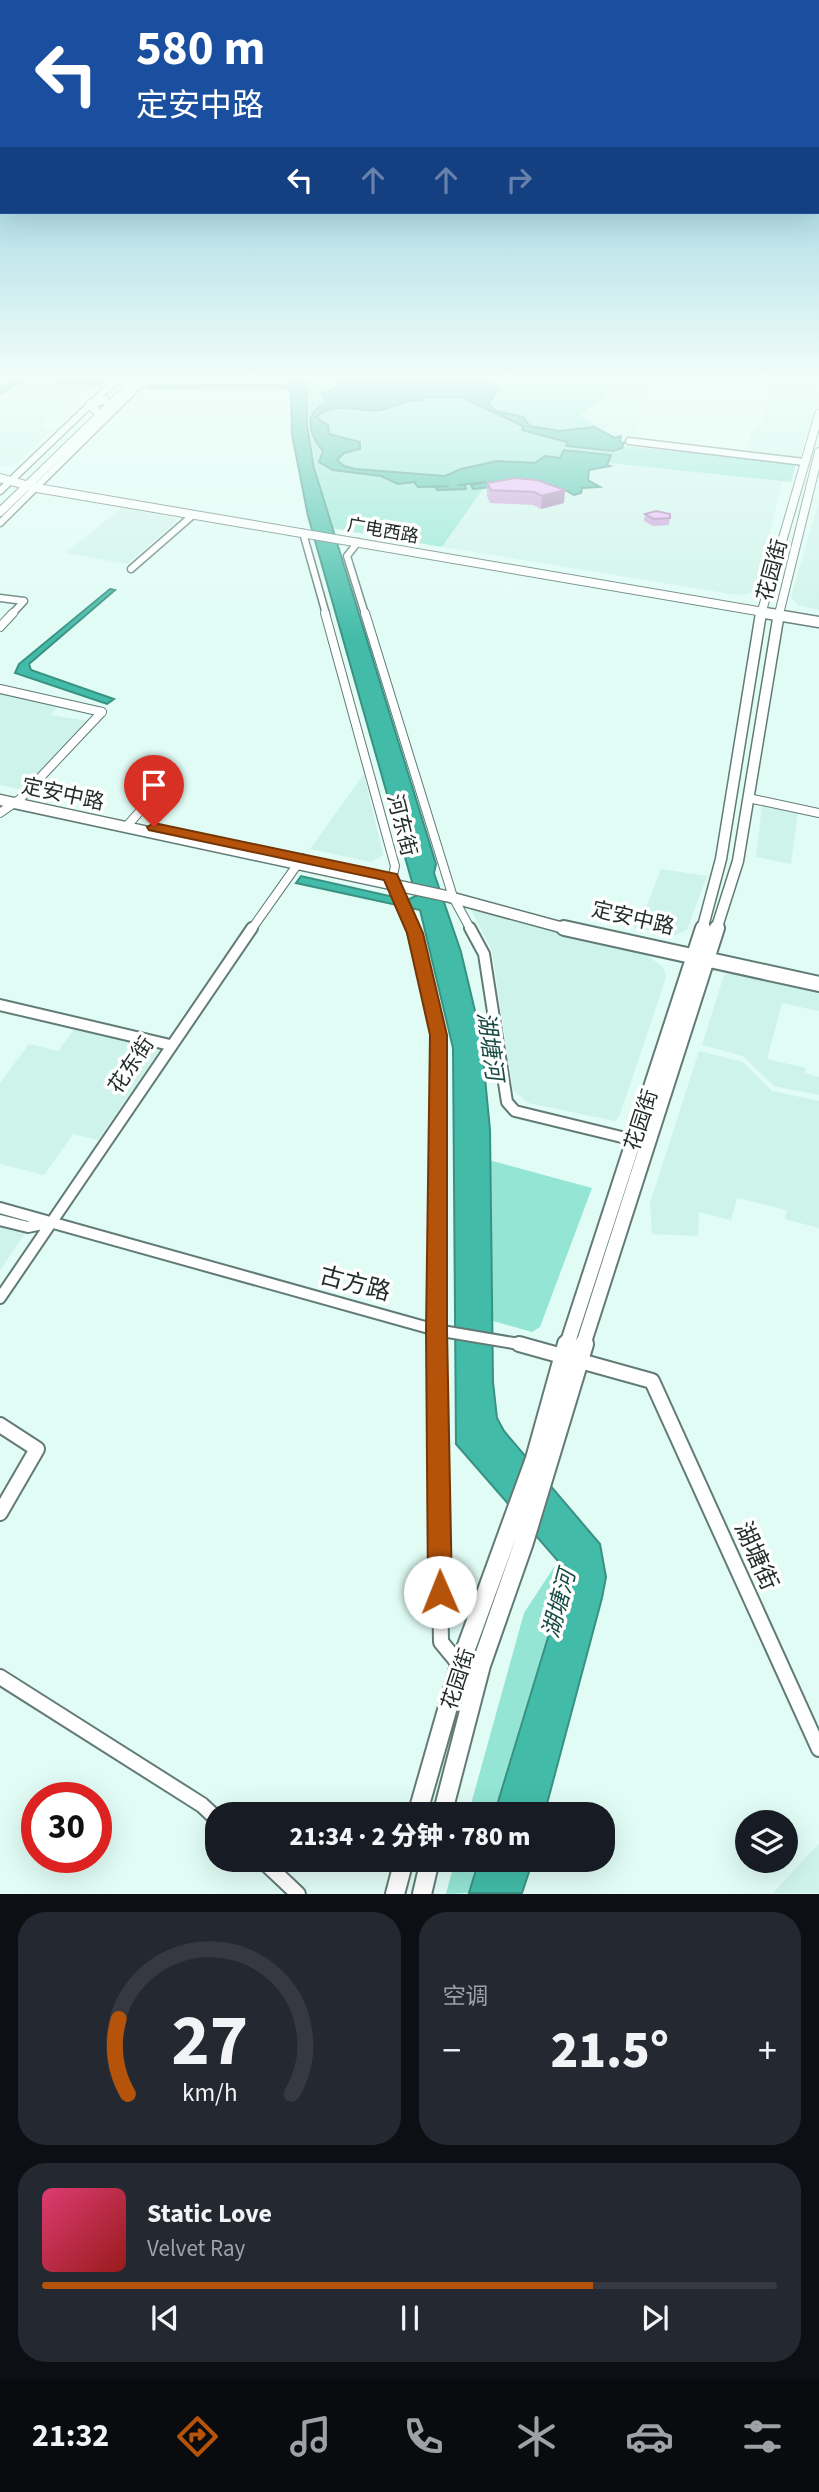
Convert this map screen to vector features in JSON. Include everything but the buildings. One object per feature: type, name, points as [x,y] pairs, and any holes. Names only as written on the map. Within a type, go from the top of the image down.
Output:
[{"type":"main road","points":[[0,512],[43,463]]},
{"type":"main road","points":[[0,501],[46,463]]},
{"type":"main road","name":"花园街","points":[[571,1359],[702,957],[761,609],[803,463]]},
{"type":"main road","name":"花园街","points":[[445,1802],[516,1540],[634,1140],[738,861],[779,612],[816,463]]},
{"type":"main road","name":"广电西路","points":[[0,472],[26,482],[193,514],[625,583],[761,609]]},
{"type":"main road","name":"广电西路","points":[[0,478],[307,532]]},
{"type":"main road","name":"广电西路","points":[[336,536],[358,542],[761,609]]},
{"type":"main road","points":[[761,609],[819,622]]},
{"type":"main road","points":[[779,612],[819,615]]},
{"type":"main road","name":"定安中路","points":[[0,794],[17,801]]},
{"type":"main road","name":"定安中路","points":[[0,800],[17,801],[447,893],[819,984]]},
{"type":"main road","name":"定安中路","points":[[702,957],[819,977]]},
{"type":"main road","name":"花园街","points":[[421,1802],[460,1665],[516,1540]]},
{"type":"main road","points":[[395,1894],[401,1872]]},
{"type":"main road","points":[[422,1894],[427,1872]]},
{"type":"street","points":[[0,523],[26,482],[48,463]]},
{"type":"street","points":[[0,491],[26,482]]},
{"type":"street","points":[[131,569],[193,514]]},
{"type":"street","name":"河东街","points":[[307,532],[395,866],[402,909],[415,933],[439,1035],[441,1107],[436,1330],[441,1642],[460,1665]]},
{"type":"street","points":[[358,542],[347,556],[447,893],[484,954],[508,1102],[515,1111],[634,1140]]},
{"type":"street","points":[[0,598],[23,601],[0,627]]},
{"type":"street","points":[[0,689],[102,712],[17,801],[0,813]]},
{"type":"street","points":[[128,825],[163,785]]},
{"type":"street","points":[[748,797],[819,813]]},
{"type":"street","name":"花东街","points":[[0,1298],[47,1223],[300,861]]},
{"type":"street","points":[[0,1005],[170,1045]]},
{"type":"street","name":"古方路","points":[[0,1208],[436,1330],[452,1330],[502,1339],[652,1381]]},
{"type":"street","name":"古方路","points":[[0,1220],[28,1227],[47,1223]]},
{"type":"street","name":"湖塘街","points":[[652,1381],[819,1749]]},
{"type":"street","points":[[0,1424],[37,1449],[0,1513]]},
{"type":"street","points":[[0,1677],[205,1808]]},
{"type":"street","points":[[275,1872],[298,1894]]},
{"type":"shaded area","points":[[0,463],[18,463],[17,464],[0,467]]},
{"type":"shaded area","points":[[315,463],[609,463],[607,467],[593,468],[540,485],[483,489],[442,547],[331,528]]},
{"type":"shaded area","points":[[608,463],[612,463],[782,481],[756,592],[737,595],[442,547],[483,489],[520,485],[566,488],[581,492],[582,488],[596,489],[588,480],[589,470],[607,467]]},
{"type":"shaded area","points":[[613,463],[796,463],[791,482]]},
{"type":"shaded area","points":[[819,501],[819,610],[798,605],[791,597]]},
{"type":"shaded area","points":[[121,508],[176,518],[176,522],[127,564],[65,553]]},
{"type":"shaded area","points":[[0,692],[59,706],[50,715],[89,721],[23,790],[0,785]]},
{"type":"shaded area","points":[[364,774],[383,855],[371,862],[310,849]]},
{"type":"shaded area","points":[[762,805],[798,812],[791,864],[756,857]]},
{"type":"shaded area","points":[[661,869],[707,876],[687,930],[673,936],[633,927],[645,910]]},
{"type":"shaded area","points":[[469,906],[638,949],[663,967],[666,976],[663,987],[619,1117],[615,1121],[528,1103],[513,1090],[492,951]]},
{"type":"shaded area","points":[[738,971],[819,988],[819,1011],[782,1003],[767,1059],[806,1068],[805,1073],[819,1077],[819,1095],[774,1086],[743,1056],[702,1045],[724,975]]},
{"type":"shaded area","points":[[75,1028],[161,1048],[98,1140],[73,1134],[44,1175],[0,1164],[0,1083],[29,1044],[58,1051]]},
{"type":"shaded area","points":[[699,1051],[743,1062],[772,1091],[819,1101],[819,1228],[785,1219],[787,1210],[737,1198],[731,1220],[699,1212],[698,1236],[652,1234],[650,1203]]},
{"type":"shaded area","points":[[489,1160],[592,1188],[540,1327],[532,1332],[493,1321]]},
{"type":"shaded area","points":[[0,1225],[26,1232],[0,1270]]},
{"type":"shaded area","points":[[558,1561],[566,1578],[566,1586],[498,1802],[472,1802],[524,1613]]},
{"type":"shaded area","points":[[819,1844],[819,1893],[773,1893],[792,1873],[798,1873],[798,1866]]},
{"type":"shaded area","points":[[452,1872],[475,1872],[469,1893],[446,1894]]},
{"type":"water","name":"湖塘河","points":[[298,463],[313,463],[436,864],[434,873],[461,952],[481,1036],[490,1130],[493,1382],[497,1418],[504,1431],[600,1544],[606,1577],[602,1598],[547,1802],[498,1802],[566,1578],[558,1561],[456,1444],[453,1048],[420,910],[296,883],[301,876],[407,900],[416,896],[308,516]]},
{"type":"water","points":[[321,463],[341,463],[355,469],[445,476],[486,463],[608,463],[610,466],[589,470],[588,480],[600,487],[582,488],[581,493],[574,495],[564,489],[539,484],[473,489],[471,485],[487,482],[457,485],[465,485],[466,489],[437,490],[435,487],[449,486],[418,487],[414,482],[398,484],[381,476],[333,470]]},
{"type":"water","points":[[110,589],[115,590],[29,664],[31,670],[114,699],[107,704],[15,673],[19,664]]},
{"type":"water","points":[[475,1872],[529,1872],[522,1893],[469,1893]]},
{"type":"route","points":[[154,827],[391,877],[391,884],[397,890],[402,909],[415,933],[439,1035],[441,1107],[436,1330],[440,1592]]}]
